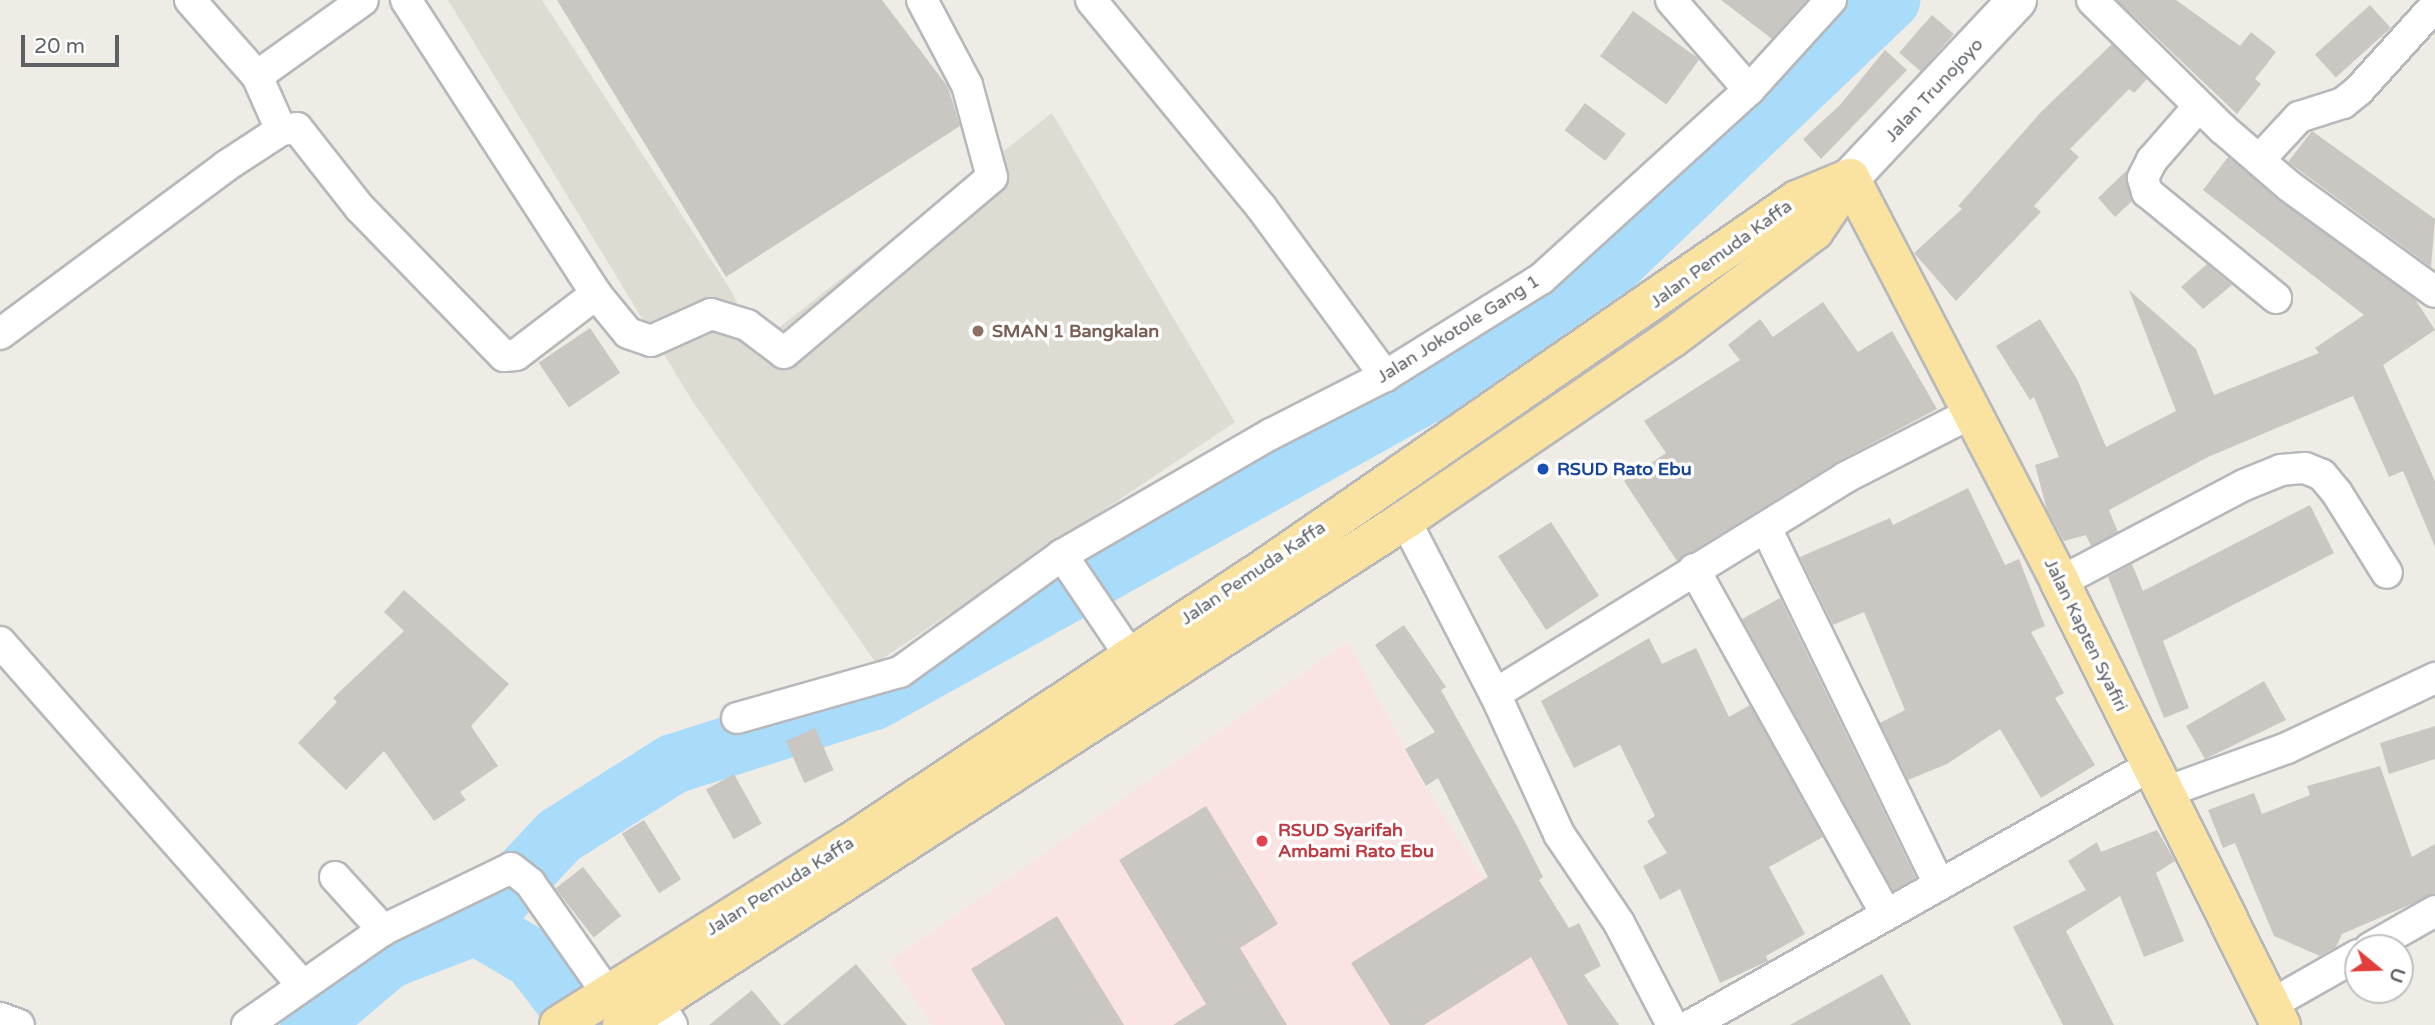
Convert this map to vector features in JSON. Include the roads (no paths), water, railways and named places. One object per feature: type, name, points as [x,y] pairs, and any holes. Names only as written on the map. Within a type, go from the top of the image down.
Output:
[{"type":"highway","name":"Jalan Kapten Syafiri","points":[[1850,178],[2060,582],[2275,1015]]},
{"type":"highway","name":"Jalan Pemuda Kaffa","points":[[613,1010],[666,1014],[1405,520],[1672,338],[1814,231],[1850,178]]},
{"type":"highway","name":"Jalan Pemuda Kaffa","points":[[559,1025],[613,1010],[848,844],[1129,654],[1252,577],[1797,200],[1850,178]]},
{"type":"main road","name":"Jalan Trunojoyo","points":[[1850,178],[2017,0]]},
{"type":"street","points":[[190,0],[257,76],[281,130]]},
{"type":"street","points":[[257,76],[363,0]]},
{"type":"street","points":[[406,0],[596,294],[639,340],[651,341],[711,314],[747,325],[784,353],[992,177],[967,85],[922,0]]},
{"type":"street","points":[[1091,0],[1261,207],[1385,376]]},
{"type":"street","points":[[1671,0],[1749,90]]},
{"type":"street","name":"Jalan Jokotole Gang 1","points":[[737,718],[900,672],[1065,561],[1271,434],[1385,376],[1541,279],[1749,90],[1831,0]]},
{"type":"street","points":[[2092,0],[2199,106],[2259,160],[2435,292]]},
{"type":"street","points":[[2259,160],[2299,117],[2343,103],[2359,90],[2435,6]]},
{"type":"street","points":[[2199,106],[2152,160],[2143,178],[2147,192],[2276,298]]},
{"type":"street","points":[[0,334],[281,130],[297,128],[309,138],[360,208],[504,356],[516,355],[596,294]]},
{"type":"street","points":[[1495,694],[1694,569],[1767,530],[1846,477],[1973,412]]},
{"type":"street","points":[[2060,582],[2244,485],[2281,470],[2305,468],[2322,475],[2337,493],[2387,573]]},
{"type":"street","points":[[1405,520],[1495,694],[1564,844],[1619,923],[1672,1025]]},
{"type":"street","points":[[1767,530],[1940,884]]},
{"type":"street","points":[[1065,561],[1129,654]]},
{"type":"street","points":[[1694,569],[1886,914]]},
{"type":"street","points":[[0,642],[301,984]]},
{"type":"street","points":[[1691,1025],[1940,884],[2156,780],[2287,748],[2435,678]]},
{"type":"street","points":[[247,1025],[301,984],[383,930],[502,870],[525,877],[613,1010]]},
{"type":"street","points":[[335,877],[383,930]]},
{"type":"street","points":[[2395,934],[2435,911]]},
{"type":"street","points":[[2275,1015],[2344,965]]},
{"type":"street","points":[[0,1018],[19,1025]]},
{"type":"waterway","points":[[476,925],[559,836],[673,764],[874,700],[1427,393],[1615,263],[1890,0]]},
{"type":"waterway","points":[[310,1025],[388,959],[476,925],[533,959],[584,1025]]},
{"type":"place","name":"SMAN 1 Bangkalan","points":[[978,331]]},
{"type":"place","name":"RSUD Rato Ebu","points":[[1543,469]]},
{"type":"place","name":"RSUD Syarifah Ambami Rato Ebu","points":[[1262,841]]}]
